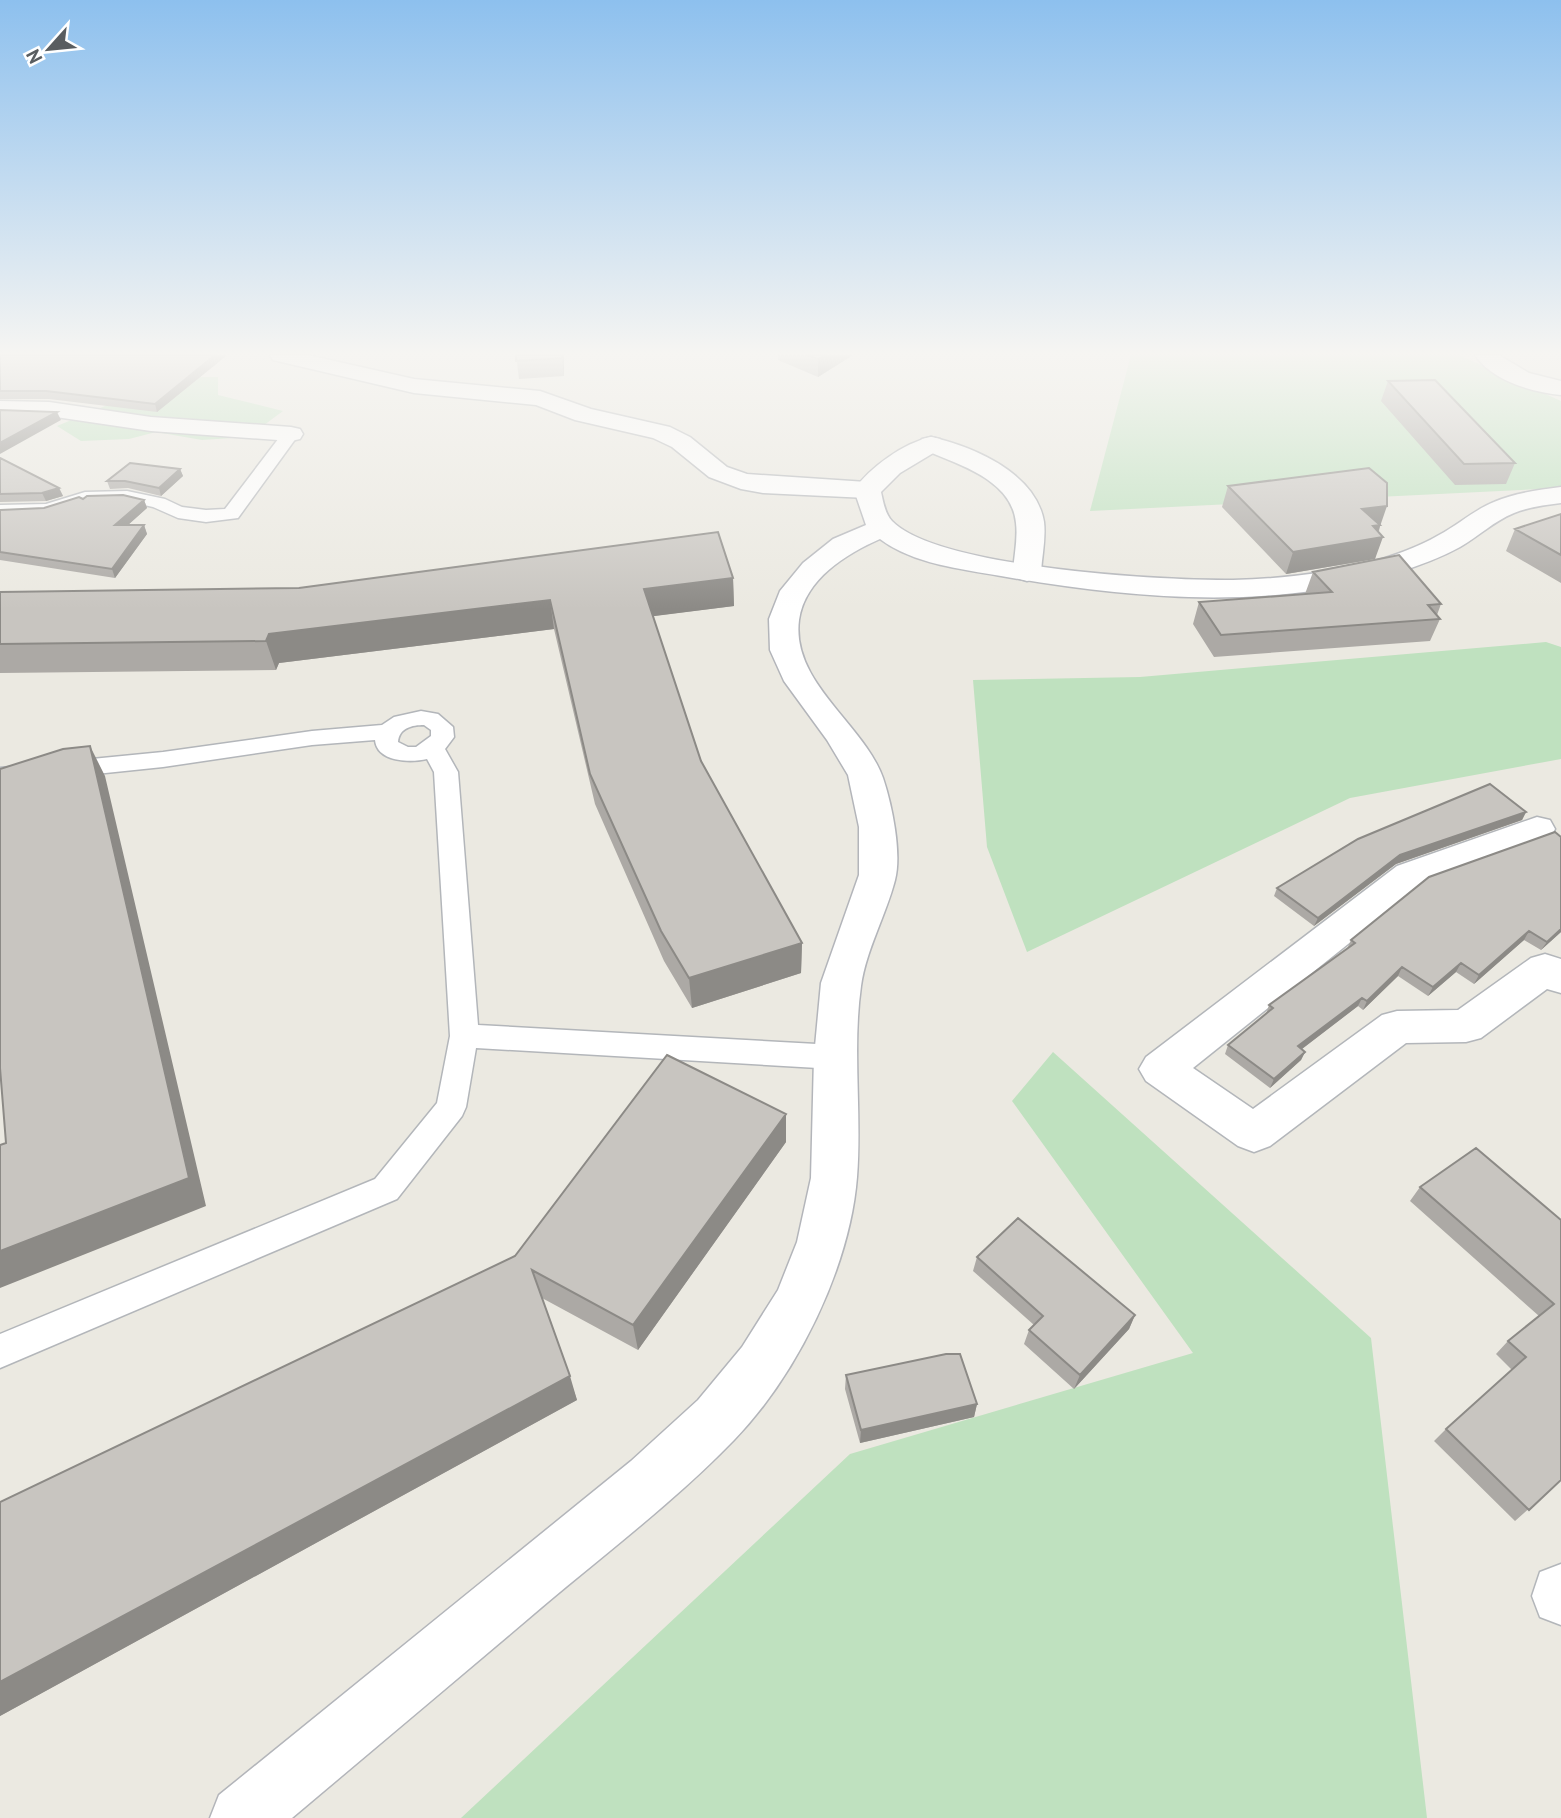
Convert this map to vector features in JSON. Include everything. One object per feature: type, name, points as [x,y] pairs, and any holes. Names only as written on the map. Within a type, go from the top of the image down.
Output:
[{"type":"street","points":[[677,440],[718,472],[741,481],[874,509],[914,546],[947,557],[1027,572],[1140,587],[1193,590],[1312,583],[1367,572],[1414,557],[1449,541],[1495,511],[1526,500],[1561,495]]},
{"type":"street","points":[[242,1818],[650,1480],[716,1419],[760,1365],[798,1303],[821,1242],[835,1178],[835,1057],[841,983],[878,875],[877,827],[865,775],[841,736],[800,681],[785,650],[784,619],[795,592],[813,569],[843,545],[874,509],[891,468],[931,444],[993,472],[1021,496],[1030,521],[1027,572]]},
{"type":"street","points":[[1537,829],[1410,875],[1161,1069],[1254,1133],[1397,1027],[1466,1026],[1545,969],[1561,978]]},
{"type":"lane","points":[[0,511],[48,509],[85,497],[127,496],[159,503],[178,512],[205,516],[231,514],[287,440]]},
{"type":"lane","points":[[411,719],[430,719],[438,722],[444,732],[440,743],[433,748],[416,754],[398,753],[386,744],[388,732],[393,726],[411,719]]},
{"type":"lane","points":[[0,776],[186,757],[352,732],[388,732]]},
{"type":"lane","points":[[0,1351],[386,1189],[451,1107],[464,1036],[446,772],[433,748]]},
{"type":"lane","points":[[464,1036],[835,1057]]},
{"type":"green space","points":[[1109,440],[1561,440],[1561,488],[1090,511]]},
{"type":"green space","points":[[1546,642],[1561,647],[1561,759],[1350,798],[1027,952],[987,847],[973,680],[1140,677]]},
{"type":"green space","points":[[1053,1052],[1371,1338],[1427,1818],[461,1818],[850,1454],[1193,1353],[1012,1101]]},
{"type":"building","points":[[1442,440],[1493,440],[1515,463],[1464,464]]},
{"type":"building","points":[[0,458],[59,488],[42,493],[0,494]]},
{"type":"building","points":[[130,463],[180,469],[159,488],[125,481],[107,481]]},
{"type":"building","points":[[1369,468],[1387,483],[1387,506],[1362,509],[1380,525],[1373,526],[1383,537],[1293,552],[1228,486]]},
{"type":"building","points":[[123,495],[144,500],[115,525],[144,525],[112,569],[0,552],[0,510],[44,508],[87,496]]},
{"type":"building","points":[[1561,514],[1561,555],[1515,529]]},
{"type":"building","points":[[718,532],[733,578],[644,589],[701,761],[802,943],[689,978],[661,931],[590,774],[550,600],[269,634],[266,641],[0,644],[0,592],[299,588]]},
{"type":"building","points":[[1399,555],[1441,604],[1428,605],[1440,619],[1221,635],[1199,602],[1332,592],[1313,572]]},
{"type":"building","points":[[90,746],[189,1178],[0,1251],[0,1145],[6,1143],[0,1068],[0,769],[63,749]]},
{"type":"building","points":[[1490,784],[1526,812],[1400,855],[1318,918],[1277,888],[1358,839]]},
{"type":"building","points":[[1555,832],[1561,837],[1561,929],[1547,942],[1529,931],[1479,975],[1461,963],[1433,987],[1402,967],[1367,1001],[1362,998],[1298,1046],[1305,1052],[1274,1079],[1228,1045],[1273,1008],[1269,1005],[1355,943],[1351,940],[1429,877]]},
{"type":"building","points":[[667,1055],[786,1114],[633,1325],[532,1270],[570,1376],[0,1682],[0,1502],[515,1256]]},
{"type":"building","points":[[1476,1148],[1561,1220],[1561,1480],[1529,1510],[1446,1429],[1526,1357],[1508,1341],[1554,1304],[1420,1187]]},
{"type":"building","points":[[1018,1218],[1135,1315],[1080,1375],[1029,1330],[1043,1316],[977,1257]]},
{"type":"building","points":[[946,1354],[960,1354],[977,1404],[861,1430],[846,1375]]}]
